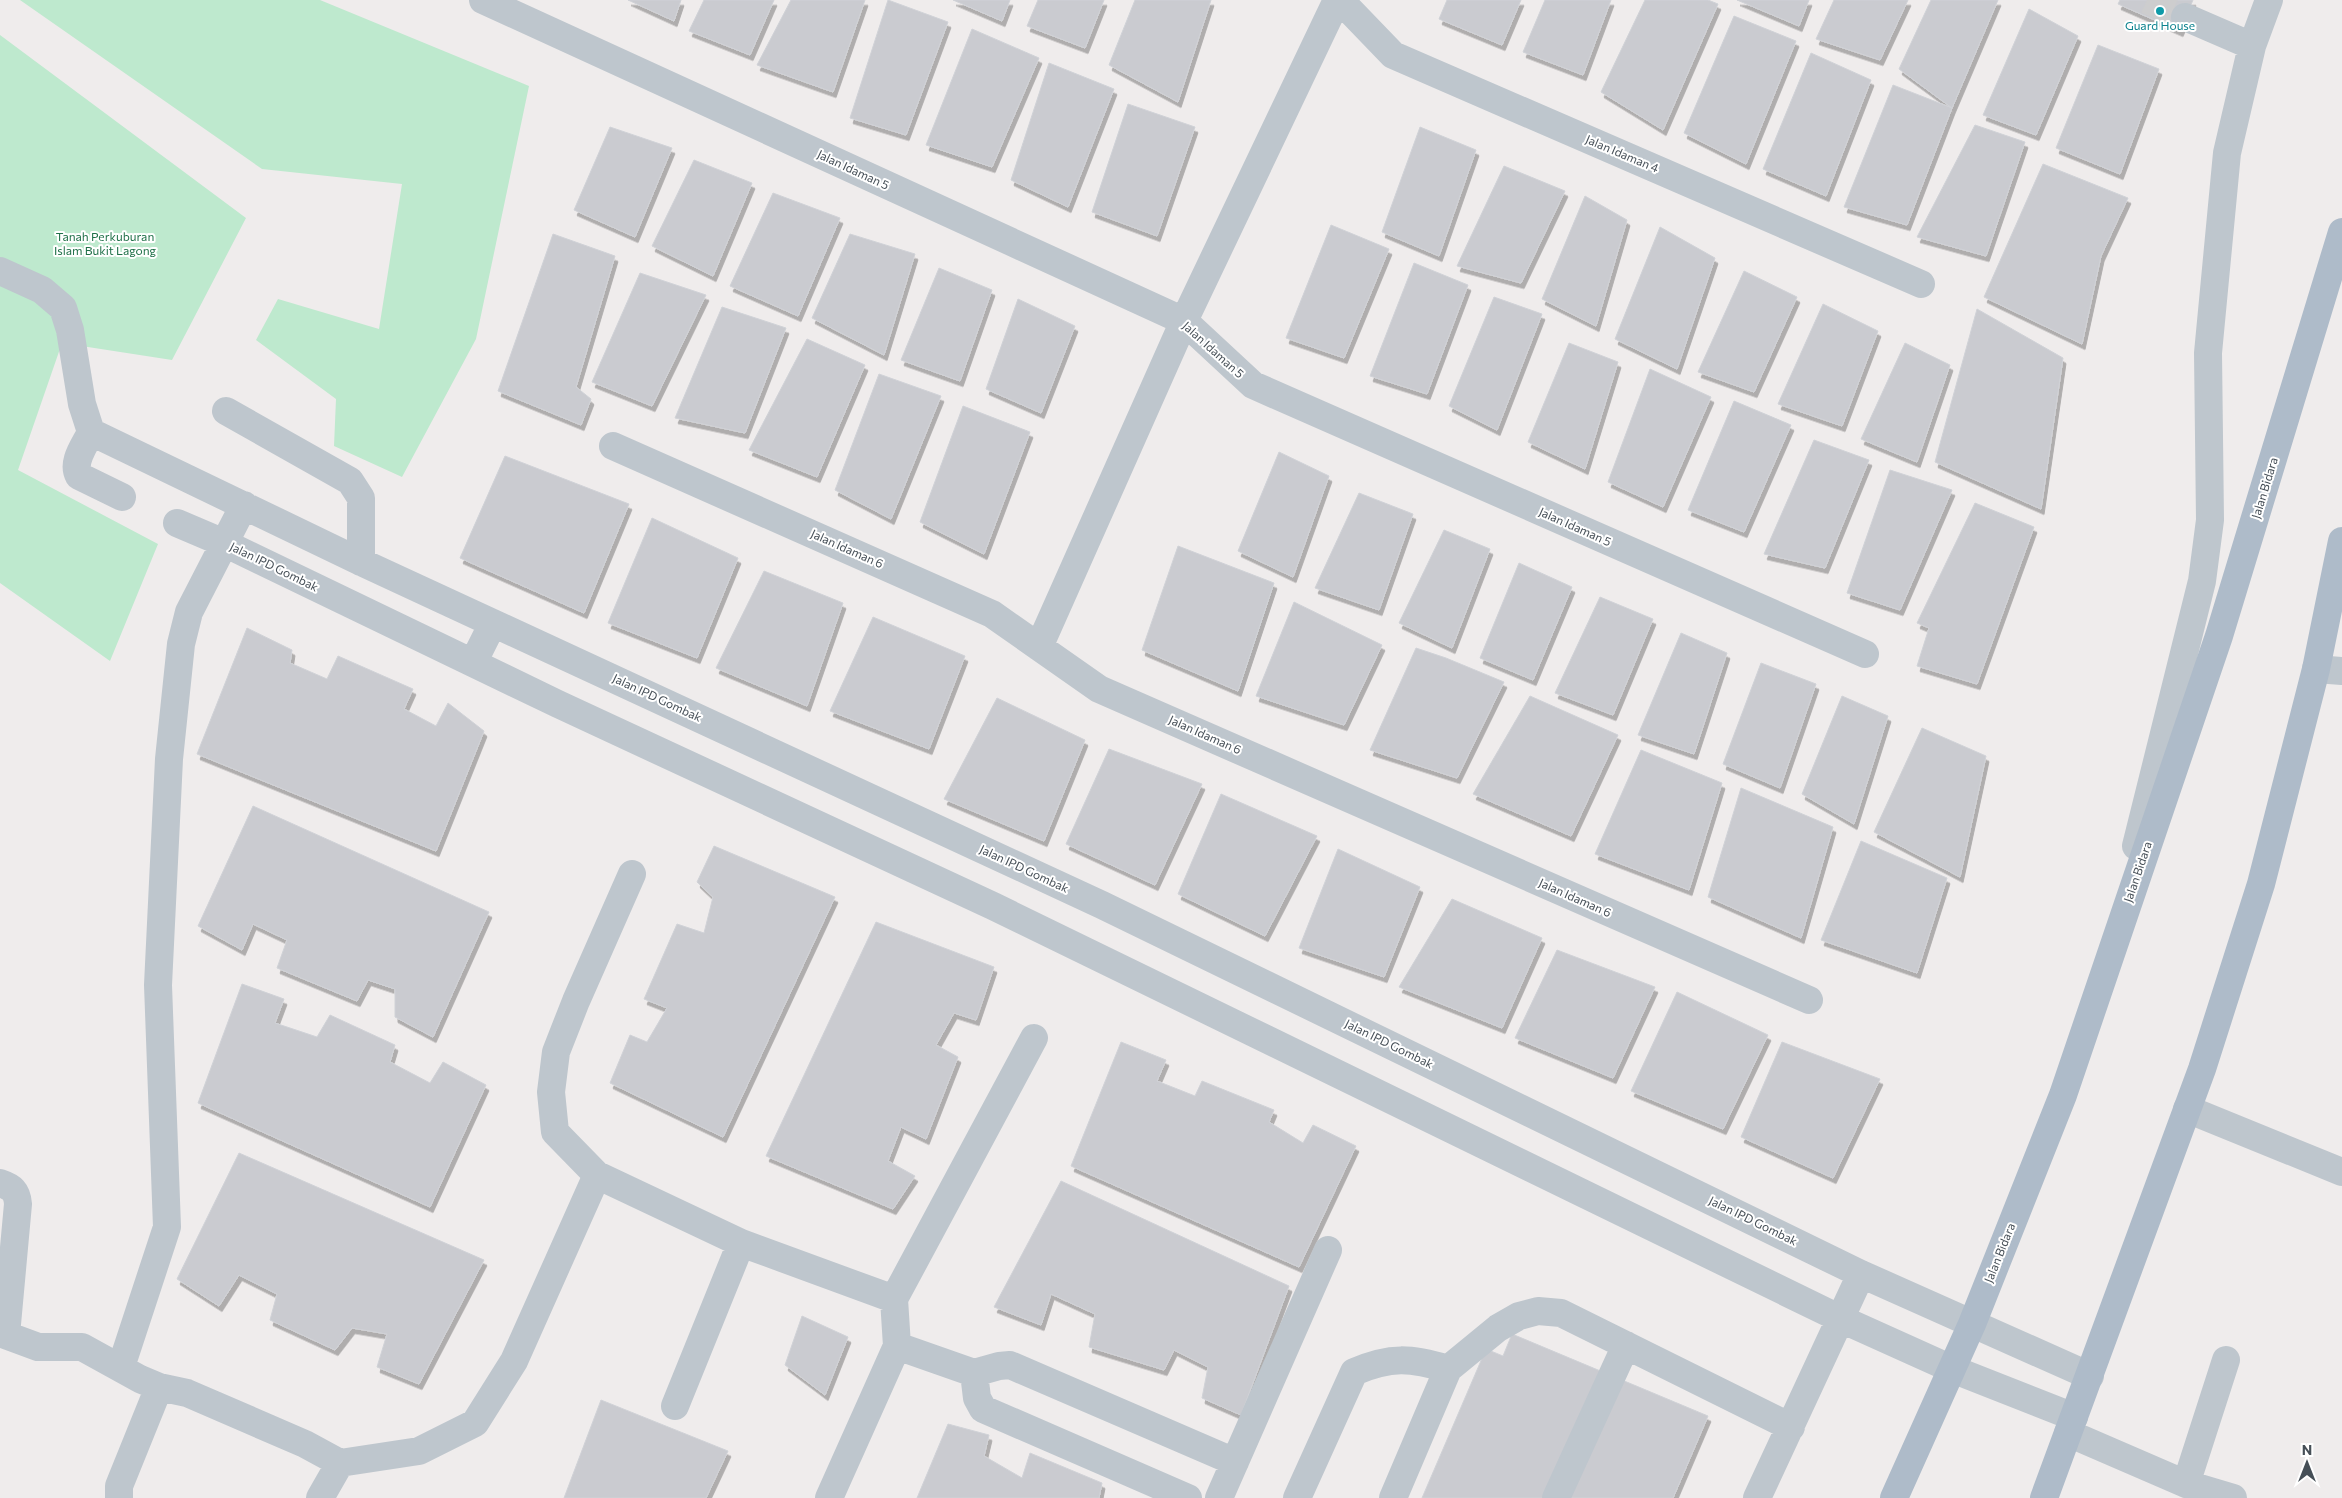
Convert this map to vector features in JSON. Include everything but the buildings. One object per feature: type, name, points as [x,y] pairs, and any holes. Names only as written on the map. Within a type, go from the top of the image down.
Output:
[{"type":"main road","name":"Jalan Bidara","points":[[1894,1498],[1972,1324],[2063,1096],[2219,636],[2342,232]]},
{"type":"main road","points":[[2044,1498],[2202,1069],[2329,670],[2342,541]]},
{"type":"street","name":"Jalan Idaman 5","points":[[483,0],[1184,322],[1252,385],[1865,654]]},
{"type":"street","points":[[1040,647],[1184,322],[1338,0]]},
{"type":"street","name":"Jalan Idaman 4","points":[[1338,0],[1393,55],[1921,284]]},
{"type":"street","points":[[2108,962],[2202,581],[2210,520],[2208,353],[2227,153],[2252,46],[2269,0]]},
{"type":"street","points":[[2185,17],[2252,46]]},
{"type":"street","points":[[0,271],[42,290],[63,308],[70,330],[82,404],[91,432],[76,462],[75,470],[79,476],[122,497]]},
{"type":"street","points":[[226,411],[350,481],[361,498],[361,562]]},
{"type":"street","points":[[91,432],[244,505]]},
{"type":"street","name":"Jalan Idaman 6","points":[[613,446],[992,614],[1099,689],[1809,1000]]},
{"type":"street","name":"Jalan IPD Gombak","points":[[2090,1376],[1861,1274],[1102,905],[361,562],[244,505],[224,543],[473,663],[993,906],[1840,1319],[2071,1425],[2186,1484],[2233,1498]]},
{"type":"street","points":[[121,1367],[167,1227],[158,985],[169,759],[181,644],[189,612],[224,543],[177,523]]},
{"type":"street","points":[[473,663],[493,622]]},
{"type":"street","points":[[632,874],[576,1001],[556,1052],[551,1092],[554,1132],[597,1175],[741,1242],[894,1299]]},
{"type":"street","points":[[829,1498],[897,1346],[894,1299],[1034,1038]]},
{"type":"street","points":[[2187,1109],[2342,1172]]},
{"type":"street","points":[[0,1183],[11,1186],[17,1195],[18,1204],[3,1334],[38,1347],[82,1347],[140,1379],[158,1387],[187,1393],[305,1444],[340,1463],[419,1451],[475,1423],[514,1361],[597,1175]]},
{"type":"street","points":[[675,1406],[741,1242]]},
{"type":"street","points":[[1218,1498],[1328,1250]]},
{"type":"street","points":[[1757,1498],[1861,1274]]},
{"type":"street","points":[[1393,1498],[1448,1368],[1498,1328],[1519,1316],[1538,1311],[1561,1312],[1791,1427]]},
{"type":"street","points":[[1556,1498],[1626,1345]]},
{"type":"street","points":[[897,1346],[974,1373],[998,1366],[1010,1365],[1235,1462]]},
{"type":"street","points":[[1297,1498],[1354,1372],[1378,1362],[1418,1360],[1448,1368]]},
{"type":"street","points":[[2186,1484],[2226,1360]]},
{"type":"street","points":[[974,1373],[977,1398],[983,1409],[1188,1498]]},
{"type":"street","points":[[119,1498],[119,1486],[158,1387]]},
{"type":"street","points":[[320,1498],[340,1463]]},
{"type":"green space","points":[[20,0],[320,0],[529,86],[476,339],[402,477],[334,446],[336,399],[256,340],[278,299],[379,329],[402,184],[262,169]]},
{"type":"green space","name":"Tanah Perkuburan Islam Bukit Lagong","points":[[0,35],[246,218],[172,360],[62,343],[18,470],[158,544],[110,661],[0,583]]},
{"type":"tunnel","points":[[2147,0],[2185,17]]},
{"type":"place","name":"Guard House","points":[[2160,11]]}]
